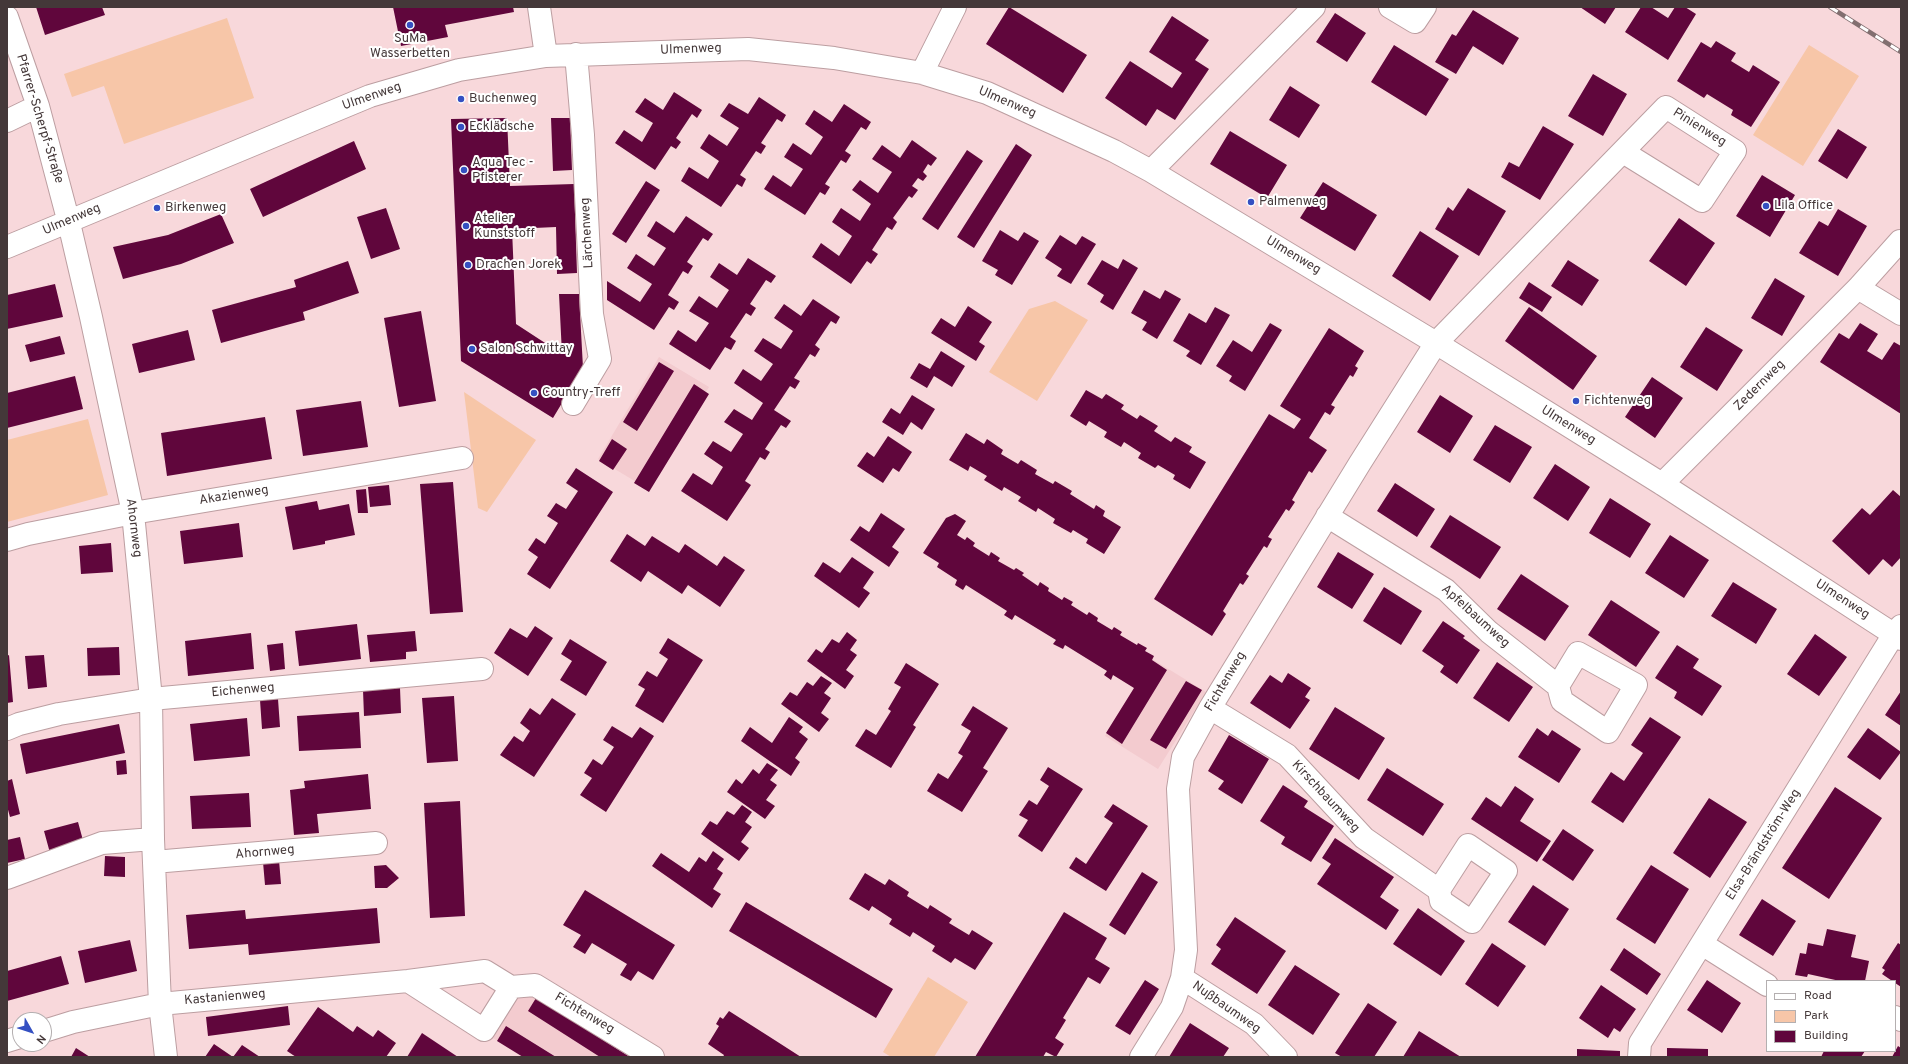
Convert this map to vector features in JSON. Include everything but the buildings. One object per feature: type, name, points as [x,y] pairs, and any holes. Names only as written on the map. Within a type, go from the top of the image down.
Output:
[{"type":"street","points":[[539,7],[546,56]]},
{"type":"street","points":[[922,73],[955,7]]},
{"type":"street","points":[[1151,171],[1314,7]]},
{"type":"street","points":[[1390,7],[1415,22],[1425,7]]},
{"type":"street","name":"Pfarrer-Scherpf-Straße","points":[[7,17],[38,106],[69,222]]},
{"type":"street","name":"Ulmenweg","points":[[7,247],[370,96],[459,70],[546,56],[748,49],[834,58],[922,73],[987,93],[1114,151],[1151,171],[1436,343],[1899,633]]},
{"type":"street","name":"Lärchenweg","points":[[573,404],[600,359],[592,314],[583,135],[576,54]]},
{"type":"street","points":[[7,121],[38,106]]},
{"type":"street","name":"Pinienweg","points":[[1436,343],[1666,108],[1735,151],[1702,201],[1623,152]]},
{"type":"street","name":"Ahornweg","points":[[69,222],[133,513],[151,699],[153,839],[160,1004],[166,1057]]},
{"type":"street","name":"Zedernweg","points":[[1662,484],[1858,288],[1901,241]]},
{"type":"street","points":[[1858,288],[1901,314]]},
{"type":"street","name":"Fichtenweg","points":[[1141,1057],[1172,1007],[1182,978],[1186,950],[1178,789],[1183,757],[1210,708],[1436,343]]},
{"type":"street","name":"Akazienweg","points":[[7,540],[28,534],[133,513],[462,458]]},
{"type":"street","name":"Apfelbaumweg","points":[[1328,516],[1446,590],[1489,632],[1558,686]]},
{"type":"street","name":"Elsa-Brändström-Weg","points":[[1639,1057],[1640,1042],[1899,633]]},
{"type":"street","name":"Eichenweg","points":[[7,729],[19,724],[59,714],[151,699],[482,669]]},
{"type":"street","name":"Kirschbaumweg","points":[[1210,708],[1287,755],[1364,838],[1438,890]]},
{"type":"street","points":[[7,878],[102,843],[153,839]]},
{"type":"street","name":"Ahornweg","points":[[154,862],[376,843]]},
{"type":"street","points":[[1702,944],[1766,984]]},
{"type":"street","name":"Kastanienweg","points":[[52,1028],[72,1022],[160,1004],[485,971],[511,987]]},
{"type":"street","name":"Nußbaumweg","points":[[1182,978],[1254,1024],[1286,1057]]},
{"type":"street","points":[[408,980],[484,1030],[511,987]]},
{"type":"street","name":"Fichtenweg","points":[[511,987],[535,985],[653,1057]]},
{"type":"shaded area","points":[[659,357],[709,387],[648,489],[598,459]]},
{"type":"shaded area","points":[[1152,659],[1206,692],[1158,769],[1105,736]]},
{"type":"shaded area","points":[[522,991],[536,992],[645,1057],[522,1057],[493,1038]]},
{"type":"green space","points":[[227,18],[254,98],[124,144],[104,86],[72,97],[64,74]]},
{"type":"green space","points":[[1809,45],[1859,76],[1803,166],[1753,135]]},
{"type":"green space","points":[[1055,301],[1088,320],[1037,401],[989,372],[1029,309]]},
{"type":"green space","points":[[464,392],[536,440],[487,512],[478,508]]},
{"type":"green space","points":[[88,419],[108,495],[7,522],[7,440]]},
{"type":"green space","points":[[928,977],[968,1002],[934,1057],[891,1057],[883,1052]]},
{"type":"railway","points":[[1830,7],[1901,52]]},
{"type":"place","name":"SuMa Wasserbetten","points":[[410,25]]},
{"type":"place","name":"Buchenweg","points":[[461,99]]},
{"type":"place","name":"Ecklädsche","points":[[461,127]]},
{"type":"place","name":"Aqua Tec - Pfisterer","points":[[464,170]]},
{"type":"place","name":"Palmenweg","points":[[1251,202]]},
{"type":"place","name":"Lila Office","points":[[1766,206]]},
{"type":"place","name":"Birkenweg","points":[[157,208]]},
{"type":"place","name":"Atelier Kunststoff","points":[[466,226]]},
{"type":"place","name":"Drachen Jorek","points":[[468,265]]},
{"type":"place","name":"Salon Schwittay","points":[[472,349]]},
{"type":"place","name":"Country-Treff","points":[[534,393]]},
{"type":"place","name":"Fichtenweg","points":[[1576,401]]}]
